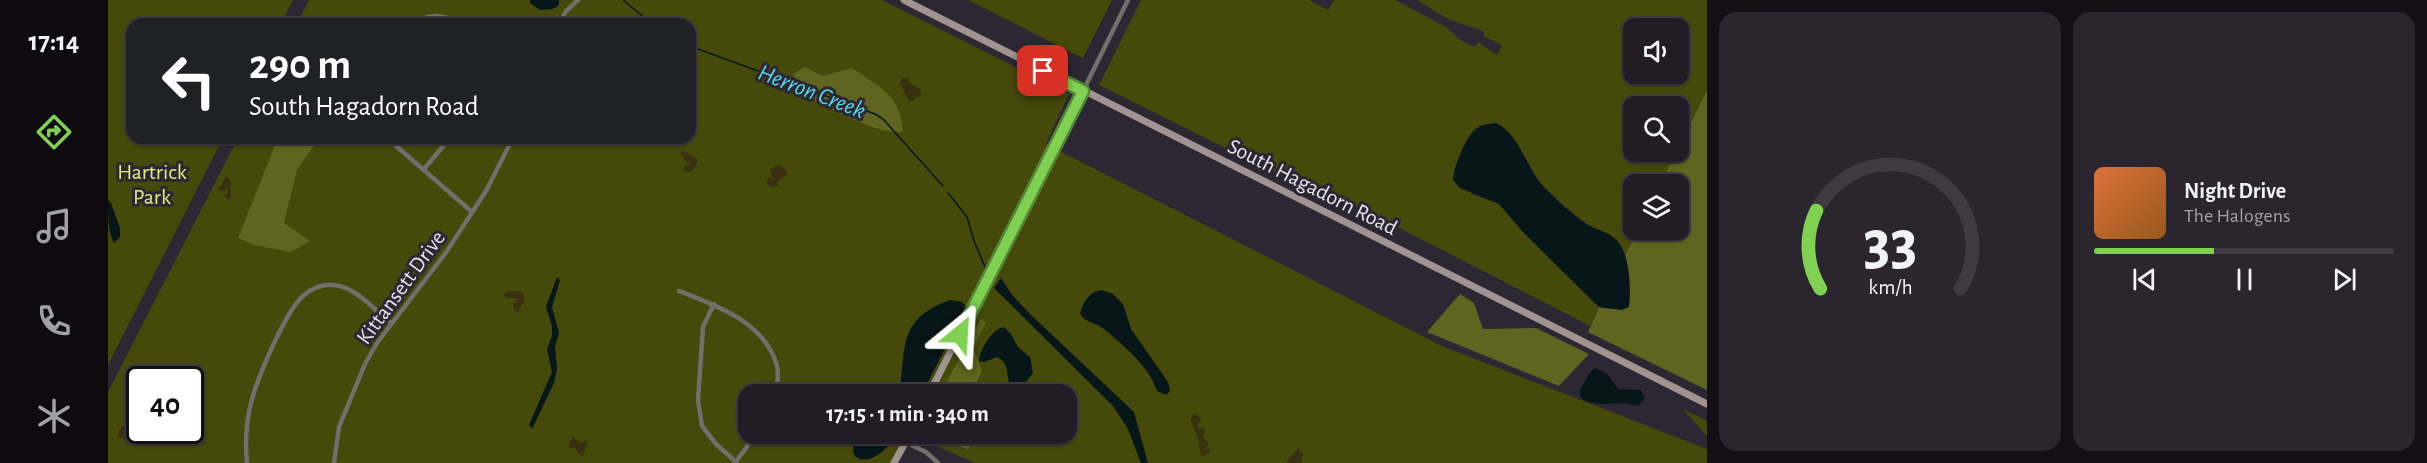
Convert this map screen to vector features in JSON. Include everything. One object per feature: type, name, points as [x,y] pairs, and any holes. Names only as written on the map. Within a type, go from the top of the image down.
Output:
[{"type":"street","points":[[562,18],[578,0]]},
{"type":"street","name":"South Hagadorn Road","points":[[904,0],[1707,404]]},
{"type":"street","points":[[934,384],[1128,0]]},
{"type":"street","points":[[421,18],[434,15],[442,18]]},
{"type":"street","points":[[394,144],[472,212]]},
{"type":"street","points":[[423,169],[445,144]]},
{"type":"street","name":"Kittansett Drive","points":[[334,463],[339,427],[365,364],[390,322],[440,259],[486,191],[510,144]]},
{"type":"street","points":[[247,463],[245,445],[251,402],[283,327],[302,297],[312,289],[334,284],[360,298],[390,322]]},
{"type":"street","points":[[680,291],[714,304],[748,322],[768,344],[778,368],[777,384]]},
{"type":"street","points":[[714,304],[703,327],[698,400],[702,426],[716,444],[736,462],[749,444]]},
{"type":"street","points":[[894,463],[904,444]]},
{"type":"street","points":[[909,444],[926,452],[938,463]]},
{"type":"green space","name":"Hartrick Park","points":[[108,0],[293,0],[284,18],[126,18],[126,144],[220,144],[108,365]]},
{"type":"green space","points":[[309,0],[882,0],[1069,94],[1046,144],[1444,347],[1707,449],[1707,463],[975,463],[932,444],[1077,444],[1077,384],[738,384],[738,444],[901,444],[891,463],[108,463],[108,392],[235,144],[696,144],[696,18],[300,18]]},
{"type":"green space","points":[[968,0],[1112,0],[1083,58]]},
{"type":"green space","points":[[1141,0],[1309,0],[1328,10],[1334,0],[1395,0],[1446,27],[1463,42],[1475,47],[1478,42],[1497,55],[1502,45],[1483,36],[1484,32],[1448,18],[1417,0],[1707,0],[1707,90],[1689,127],[1689,96],[1623,96],[1623,162],[1671,162],[1665,174],[1623,174],[1623,240],[1633,240],[1625,255],[1614,241],[1581,220],[1545,188],[1511,136],[1495,123],[1469,138],[1454,170],[1472,194],[1499,204],[1524,233],[1599,307],[1590,326],[1349,202],[1342,206],[1099,85]]},
{"type":"green space","points":[[804,67],[823,76],[852,68],[887,93],[893,100],[898,109],[903,132],[877,129],[864,124],[800,92],[793,74]]},
{"type":"green space","points":[[1707,90],[1707,390],[1588,332],[1599,307],[1612,309],[1630,298],[1625,255],[1633,240],[1689,240],[1689,174],[1665,174],[1671,162],[1689,162],[1689,127]]},
{"type":"green space","points":[[276,144],[315,144],[297,170],[284,223],[310,241],[291,252],[254,245],[238,238]]},
{"type":"green space","points":[[1460,294],[1474,303],[1483,329],[1536,328],[1589,354],[1559,386],[1427,332]]},
{"type":"green space","points":[[981,319],[986,322],[973,348],[982,370],[976,384],[945,384]]},
{"type":"green space","points":[[1683,409],[1707,421],[1707,436]]},
{"type":"green space","points":[[956,444],[971,444],[968,450]]},
{"type":"sand","points":[[902,78],[909,78],[908,82],[920,89],[921,97],[915,97],[913,101],[909,101],[900,83]]},
{"type":"sand","points":[[684,151],[698,160],[690,172],[684,171],[683,167],[693,161],[687,162],[680,154]]},
{"type":"sand","points":[[778,165],[786,169],[787,175],[779,180],[777,186],[771,187],[766,183],[769,177],[773,179],[770,169]]},
{"type":"sand","points":[[226,177],[230,179],[231,197],[228,199],[224,196],[228,192],[227,187],[225,191],[218,190]]},
{"type":"sand","points":[[505,292],[523,293],[525,299],[518,312],[514,310],[513,304],[519,298],[506,298],[504,295]]},
{"type":"sand","points":[[1196,414],[1201,418],[1197,427],[1205,429],[1203,438],[1208,441],[1208,446],[1203,450],[1209,448],[1211,451],[1204,456],[1201,455],[1198,438],[1191,421],[1192,415]]},
{"type":"sand","points":[[126,423],[126,442],[118,437],[119,430]]},
{"type":"sand","points":[[573,436],[580,443],[588,442],[583,456],[578,454],[575,447],[571,449],[568,446]]},
{"type":"sand","points":[[1298,448],[1303,453],[1301,463],[1286,463]]},
{"type":"shaded area","points":[[530,0],[559,0],[559,5],[553,9],[540,10],[530,3]]},
{"type":"shaded area","points":[[1496,123],[1511,135],[1536,177],[1552,196],[1582,221],[1609,234],[1619,243],[1628,265],[1629,307],[1622,310],[1599,307],[1524,233],[1499,204],[1460,188],[1453,180],[1461,152],[1469,137],[1477,128]]},
{"type":"shaded area","points":[[108,200],[120,228],[120,237],[114,243],[109,228]]},
{"type":"shaded area","points":[[557,277],[560,280],[552,307],[559,333],[555,346],[557,369],[554,383],[532,429],[529,425],[552,372],[547,349],[552,336],[552,326],[546,307]]},
{"type":"shaded area","points":[[1001,278],[1013,296],[1031,315],[1134,412],[1148,463],[1141,463],[1128,429],[1113,406],[994,288]]},
{"type":"shaded area","points":[[1101,290],[1113,294],[1123,304],[1131,329],[1168,382],[1170,391],[1166,395],[1157,391],[1148,373],[1127,349],[1104,329],[1080,314],[1087,299],[1093,293]]},
{"type":"shaded area","points":[[950,300],[962,302],[966,307],[927,384],[900,384],[907,337],[912,326],[920,317]]},
{"type":"shaded area","points":[[1004,327],[1018,347],[1030,357],[1033,373],[1026,382],[1016,384],[1009,382],[1005,365],[997,357],[984,362],[979,361],[987,340]]},
{"type":"shaded area","points":[[1595,368],[1608,375],[1618,389],[1641,390],[1645,398],[1639,405],[1584,400],[1580,396],[1580,391]]},
{"type":"shaded area","points":[[854,444],[890,444],[877,455],[862,460],[855,456]]},
{"type":"waterway","name":"Herron Creek","points":[[623,0],[645,18]]},
{"type":"waterway","name":"Herron Creek","points":[[696,48],[875,114],[883,119],[943,186]]},
{"type":"waterway","name":"Herron Creek","points":[[948,193],[967,217],[985,267]]},
{"type":"route","points":[[960,334],[1083,91],[1043,71]]}]
